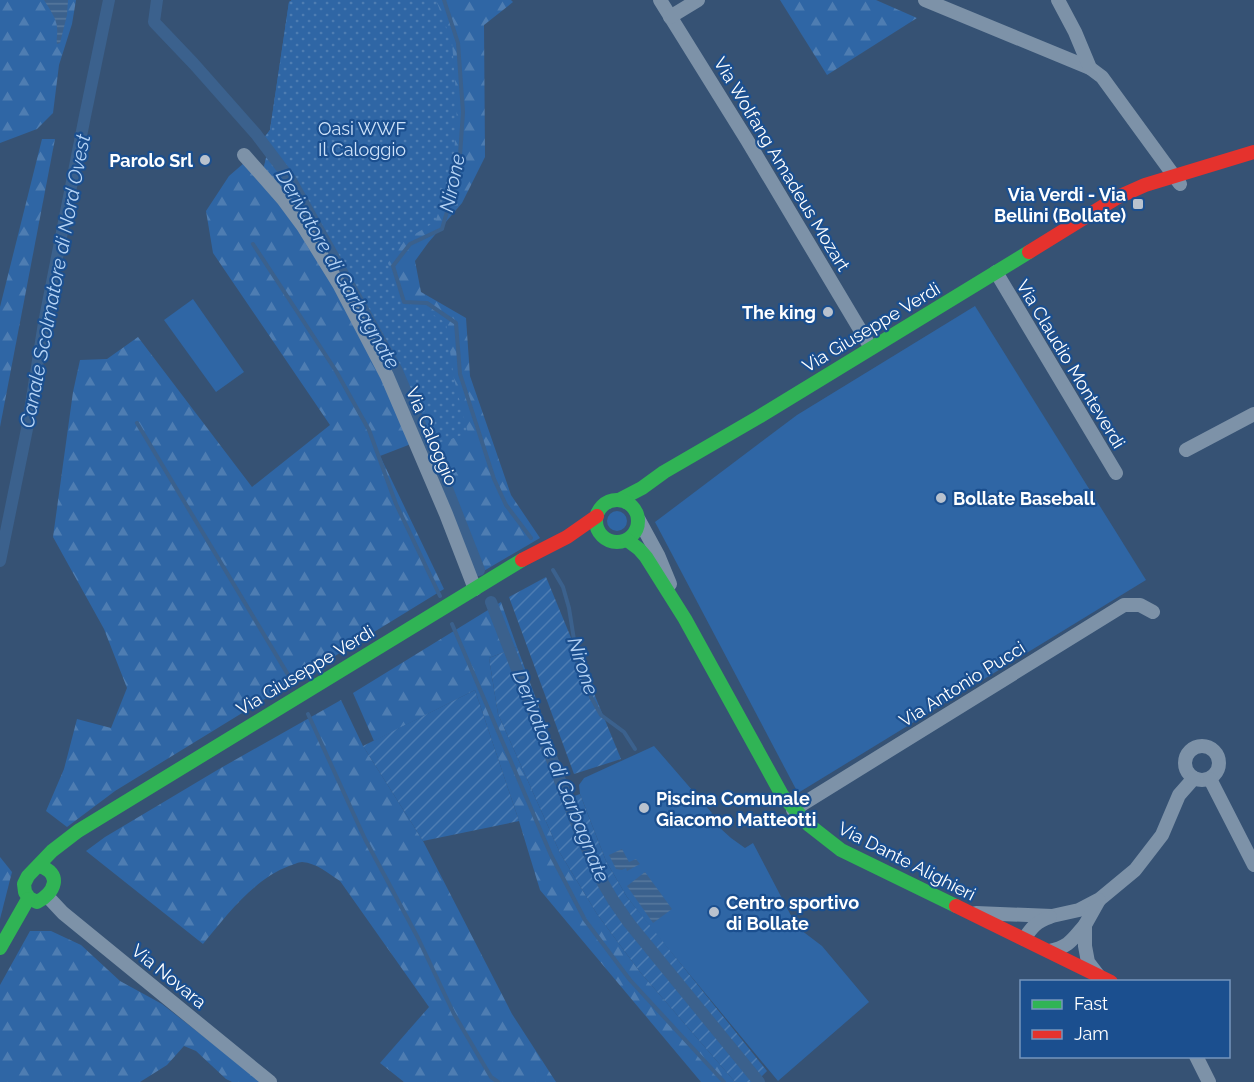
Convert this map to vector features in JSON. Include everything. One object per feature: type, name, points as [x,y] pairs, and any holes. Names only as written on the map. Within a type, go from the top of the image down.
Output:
[{"type":"street","name":"Via Wolfang Amadeus Mozart","points":[[660,0],[747,140],[871,348]]},
{"type":"street","points":[[670,17],[698,0]]},
{"type":"street","points":[[925,0],[1090,68],[1102,77],[1177,180]]},
{"type":"street","points":[[1058,0],[1090,68]]},
{"type":"street","name":"Via Giuseppe Verdi","points":[[1177,180],[1254,152]]},
{"type":"street","name":"Via Caloggio","points":[[244,155],[303,226],[339,284],[387,376],[446,514],[475,589]]},
{"type":"street","name":"Via Giuseppe Verdi","points":[[619,500],[1118,197],[1145,185],[1177,180],[1254,161]]},
{"type":"street","name":"Via Claudio Monteverdi","points":[[996,272],[1116,474]]},
{"type":"street","points":[[1186,450],[1254,414]]},
{"type":"street","name":"Via Giuseppe Verdi","points":[[638,517],[652,491],[679,464]]},
{"type":"street","points":[[619,500],[629,504],[638,517],[636,531],[627,540],[619,542],[607,540],[598,530],[597,516],[606,504],[619,500]]},
{"type":"street","name":"Via Giuseppe Verdi","points":[[45,869],[43,860],[78,831],[534,553],[578,531],[597,516]]},
{"type":"street","name":"Via Dante Alighieri","points":[[638,517],[658,555],[685,619]]},
{"type":"street","name":"Via Giuseppe Verdi","points":[[554,544],[607,540]]},
{"type":"street","name":"Via Dante Alighieri","points":[[627,540],[646,557],[685,619],[757,751],[793,810],[826,840],[841,850],[1109,980]]},
{"type":"street","name":"Via Antonio Pucci","points":[[793,810],[1124,605],[1140,605],[1153,612]]},
{"type":"street","points":[[1024,939],[1034,925],[1041,920],[1079,910],[1100,899],[1135,870],[1162,835],[1190,774],[1186,759],[1191,751],[1201,746],[1216,752],[1220,765],[1215,775],[1203,780],[1190,774]]},
{"type":"street","points":[[1210,779],[1254,865]]},
{"type":"street","points":[[45,869],[54,878],[52,891],[48,897],[37,902],[28,899],[25,882],[30,872],[45,869]]},
{"type":"street","name":"Via Novara","points":[[48,897],[63,913],[270,1082]]},
{"type":"street","points":[[0,948],[28,899]]},
{"type":"street","points":[[1049,951],[1062,948],[1070,942],[1085,925],[1100,899]]},
{"type":"street","points":[[966,912],[1052,916]]},
{"type":"street","points":[[1085,925],[1088,962],[1098,975]]},
{"type":"street","points":[[1197,1058],[1209,1082]]},
{"type":"green space","points":[[0,0],[76,0],[72,24],[59,65],[53,113],[37,129],[0,143]]},
{"type":"green space","name":"Oasi WWF Il Caloggio","points":[[292,0],[511,0],[513,2],[484,25],[485,157],[462,203],[415,261],[421,292],[466,318],[470,376],[511,495],[540,538],[477,575],[307,220],[264,167],[267,153],[260,143],[270,130],[289,2]]},
{"type":"green space","name":"Oasi WWF Il Caloggio","points":[[292,0],[436,0],[452,42],[457,107],[453,173],[435,222],[405,240],[388,263],[400,301],[423,308],[446,323],[454,379],[468,433],[425,448],[307,220],[264,167],[267,153],[260,143],[270,130],[289,2]]},
{"type":"green space","points":[[780,0],[876,0],[917,18],[827,75]]},
{"type":"green space","points":[[42,139],[55,139],[0,427],[0,307]]},
{"type":"green space","points":[[244,163],[283,208],[332,280],[382,374],[411,444],[380,456],[444,589],[115,791],[67,827],[46,811],[64,769],[77,719],[111,728],[127,688],[104,629],[53,537],[73,392],[80,360],[107,359],[138,337],[252,487],[330,425],[213,253],[206,211],[229,176]]},
{"type":"green space","points":[[193,299],[244,372],[216,392],[164,320]]},
{"type":"green space","points":[[975,306],[1146,580],[798,793],[655,522],[797,415]]},
{"type":"green space","points":[[617,511],[624,514],[627,521],[624,528],[617,531],[610,528],[607,521],[610,514]]},
{"type":"green space","points":[[546,577],[621,759],[574,774],[509,597]]},
{"type":"green space","points":[[501,602],[517,647],[489,658],[498,714],[560,853],[597,914],[640,972],[735,1082],[701,1082],[540,890],[475,690],[374,741],[353,693]]},
{"type":"green space","points":[[517,647],[572,797],[580,794],[606,861],[627,897],[767,1071],[756,1082],[735,1082],[640,972],[597,914],[560,853],[498,714],[489,658]]},
{"type":"green space","points":[[475,690],[519,821],[423,841],[363,746]]},
{"type":"green space","points":[[341,700],[363,746],[423,841],[512,1014],[556,1082],[404,1082],[380,1063],[429,1007],[340,881],[318,867],[299,862],[264,880],[241,899],[203,944],[86,851],[105,837],[219,769]]},
{"type":"green space","name":"Centro sportivo di Bollate","points":[[654,746],[712,813],[709,818],[745,848],[753,843],[797,927],[822,946],[869,1002],[778,1081],[627,897],[606,861],[580,794],[579,785],[584,778]]},
{"type":"green space","points":[[0,857],[12,872],[0,919]]},
{"type":"green space","points":[[30,931],[51,931],[81,945],[120,981],[162,1004],[262,1082],[232,1082],[196,1051],[184,1046],[167,1065],[140,1082],[0,1082],[0,985]]},
{"type":"shaded area","points":[[44,0],[68,0],[60,43],[57,44],[56,21]]},
{"type":"shaded area","points":[[622,849],[629,862],[636,859],[640,864],[627,871],[626,868],[616,869],[609,855]]},
{"type":"shaded area","points":[[645,872],[672,909],[653,923],[627,886]]},
{"type":"waterway","name":"Canale Scolmatore di Nord Ovest","points":[[0,561],[27,429],[44,323],[109,0]]},
{"type":"waterway","name":"Derivatore di Garbagnate","points":[[157,0],[154,22],[256,134],[290,179],[397,371],[479,570]]},
{"type":"waterway","name":"Nirone","points":[[444,0],[458,43],[463,112],[459,170],[442,229],[410,244],[393,266],[404,302],[427,303],[456,323],[460,374],[494,479],[506,505],[531,538]]},
{"type":"waterway","points":[[253,244],[336,371],[369,430],[396,504],[440,596]]},
{"type":"waterway","points":[[137,423],[293,683]]},
{"type":"waterway","name":"Nirone","points":[[553,570],[563,587],[569,608],[578,665],[591,697],[601,715],[624,732],[635,749]]},
{"type":"waterway","name":"Derivatore di Garbagnate","points":[[491,602],[583,840],[603,883],[629,923],[759,1082]]},
{"type":"waterway","points":[[452,624],[551,855],[585,920],[630,980],[724,1082]]},
{"type":"waterway","points":[[308,714],[365,839],[418,938],[454,1014],[491,1077],[498,1082]]},
{"type":"traffic: fast","points":[[619,500],[1029,252]]},
{"type":"traffic: fast","points":[[617,500],[632,506],[638,521],[632,536],[617,542],[602,536],[596,521],[602,506],[617,500]]},
{"type":"traffic: fast","points":[[627,540],[646,557],[685,619],[782,795],[809,825],[841,850],[956,906]]},
{"type":"traffic: fast","points":[[39,866],[51,873],[54,883],[48,894],[37,902],[29,898],[25,892],[24,884],[28,876],[52,851],[78,831],[522,560]]},
{"type":"traffic: fast","points":[[0,948],[28,899]]},
{"type":"traffic: jam","points":[[1029,252],[1118,197],[1145,185],[1254,152]]},
{"type":"traffic: jam","points":[[522,560],[567,537],[597,516]]},
{"type":"traffic: jam","points":[[956,906],[1107,980]]},
{"type":"place","name":"Parolo Srl","points":[[205,160]]},
{"type":"place","name":"Via Verdi - Via Bellini (Bollate)","points":[[1138,204]]},
{"type":"place","name":"The king","points":[[828,312]]},
{"type":"place","name":"Bollate Baseball","points":[[941,498]]},
{"type":"place","name":"Piscina Comunale Giacomo Matteotti","points":[[644,808]]},
{"type":"place","name":"Centro sportivo di Bollate","points":[[714,912]]}]
